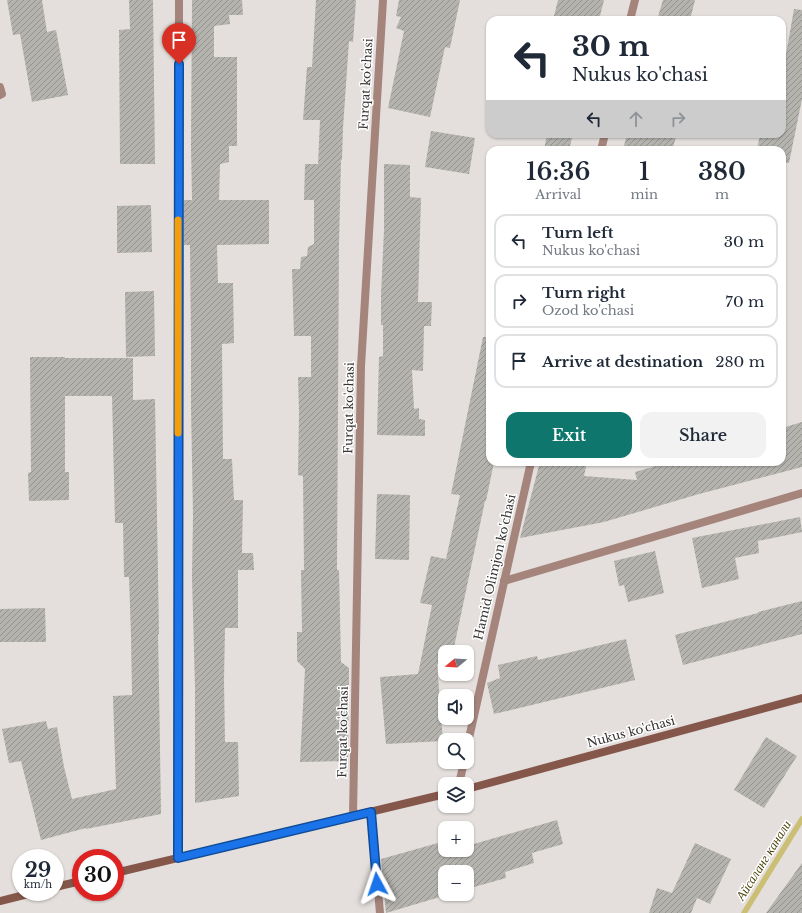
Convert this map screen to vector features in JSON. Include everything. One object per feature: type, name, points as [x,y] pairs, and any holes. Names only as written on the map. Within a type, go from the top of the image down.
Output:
[{"type":"main road","name":"Nukus ko'chasi","points":[[474,787],[802,698]]},
{"type":"main road","points":[[124,871],[438,796]]},
{"type":"main road","points":[[0,901],[12,898]]},
{"type":"street","points":[[178,858],[179,0]]},
{"type":"street","name":"Furqat ko'chasi","points":[[353,816],[362,366],[384,0]]},
{"type":"street","points":[[631,16],[635,0]]},
{"type":"street","points":[[0,86],[2,94],[0,95]]},
{"type":"street","name":"Hamid Olimjon ko'chasi","points":[[470,733],[530,466]]},
{"type":"street","points":[[504,581],[802,493]]},
{"type":"street","points":[[371,812],[380,913]]},
{"type":"building","points":[[7,0],[42,0],[47,32],[56,30],[68,95],[32,102],[20,34],[13,35]]},
{"type":"building","points":[[129,0],[153,0],[155,164],[120,164],[119,30],[130,29]]},
{"type":"building","points":[[192,0],[242,0],[243,15],[229,15],[230,24],[214,26],[214,57],[237,57],[237,146],[229,146],[229,162],[220,164],[219,200],[269,200],[269,244],[217,245],[218,283],[233,283],[234,343],[222,344],[223,459],[232,459],[234,500],[243,500],[242,553],[253,553],[254,570],[238,570],[238,628],[225,628],[225,742],[238,742],[239,796],[195,803],[190,245],[184,245],[184,200],[192,200]]},
{"type":"building","points":[[316,0],[356,0],[353,42],[349,41],[341,160],[339,244],[337,570],[339,570],[341,662],[349,668],[348,761],[300,762],[305,669],[297,661],[297,632],[302,632],[301,570],[304,570],[303,476],[298,475],[298,377],[311,377],[311,336],[294,336],[292,269],[300,269],[301,257],[307,256],[308,247],[314,244],[314,200],[304,200],[305,164],[318,164],[320,120],[303,120],[307,67],[312,67]]},
{"type":"building","points":[[399,0],[460,0],[450,48],[445,47],[430,117],[388,108],[404,31],[396,28],[401,17],[396,16]]},
{"type":"building","points":[[558,0],[604,0],[600,16],[554,16]]},
{"type":"building","points":[[663,0],[695,0],[691,16],[658,16]]},
{"type":"building","points":[[794,9],[802,10],[802,99],[789,163],[786,163],[786,146],[758,146],[759,138],[786,138],[786,54]]},
{"type":"building","points":[[431,131],[475,138],[469,174],[425,167]]},
{"type":"building","points":[[546,138],[572,138],[570,146],[545,146]]},
{"type":"building","points":[[626,138],[676,138],[673,146],[624,146]]},
{"type":"building","points":[[384,164],[410,165],[410,197],[421,198],[418,302],[432,302],[431,326],[424,326],[423,371],[412,370],[414,409],[419,408],[419,419],[425,420],[425,436],[377,435],[379,357],[383,356],[381,295],[384,230]]},
{"type":"building","points":[[151,205],[152,252],[117,253],[117,206]]},
{"type":"building","points":[[154,291],[155,356],[126,357],[125,292]]},
{"type":"building","points":[[483,337],[486,337],[486,466],[493,466],[454,645],[438,645],[438,725],[442,725],[442,733],[438,733],[438,741],[386,744],[380,677],[418,674],[432,605],[420,603],[431,556],[446,559],[460,495],[451,494]]},
{"type":"building","points":[[30,357],[133,358],[133,400],[155,399],[161,814],[86,828],[41,840],[21,761],[9,763],[2,729],[46,721],[48,729],[57,727],[64,767],[72,799],[116,789],[113,696],[132,695],[131,635],[129,577],[124,577],[123,523],[115,523],[112,396],[65,396],[65,472],[69,472],[69,500],[29,501],[28,473],[31,472]]},
{"type":"building","points":[[802,422],[802,467],[699,494],[604,522],[520,538],[539,466],[586,466],[584,476],[637,480],[635,472],[656,466],[786,466],[786,427]]},
{"type":"building","points":[[377,494],[410,495],[409,560],[375,559]]},
{"type":"building","points":[[800,517],[802,532],[758,541],[759,553],[735,558],[739,579],[702,588],[692,538]]},
{"type":"building","points":[[655,551],[664,593],[628,602],[624,585],[619,586],[614,561]]},
{"type":"building","points":[[802,601],[802,634],[683,665],[675,635]]},
{"type":"building","points":[[45,608],[46,642],[0,642],[0,609]]},
{"type":"building","points":[[626,639],[635,680],[494,714],[487,683],[500,678],[498,665],[537,656],[538,660]]},
{"type":"building","points":[[766,737],[797,756],[764,808],[734,790]]},
{"type":"building","points":[[557,820],[563,844],[532,853],[534,863],[505,872],[506,878],[474,887],[474,865],[438,865],[438,898],[386,913],[381,859],[438,843],[438,857],[474,857],[474,844]]},
{"type":"building","points":[[695,843],[731,859],[710,904],[697,898],[691,913],[649,913],[657,888],[672,893]]},
{"type":"building","points":[[802,863],[802,913],[766,913]]},
{"type":"waterway","name":"Айсаланг канали","points":[[744,913],[802,819]]},
{"type":"slow traffic","points":[[178,220],[178,433]]},
{"type":"route","points":[[179,64],[178,858],[371,812],[377,884]]}]
